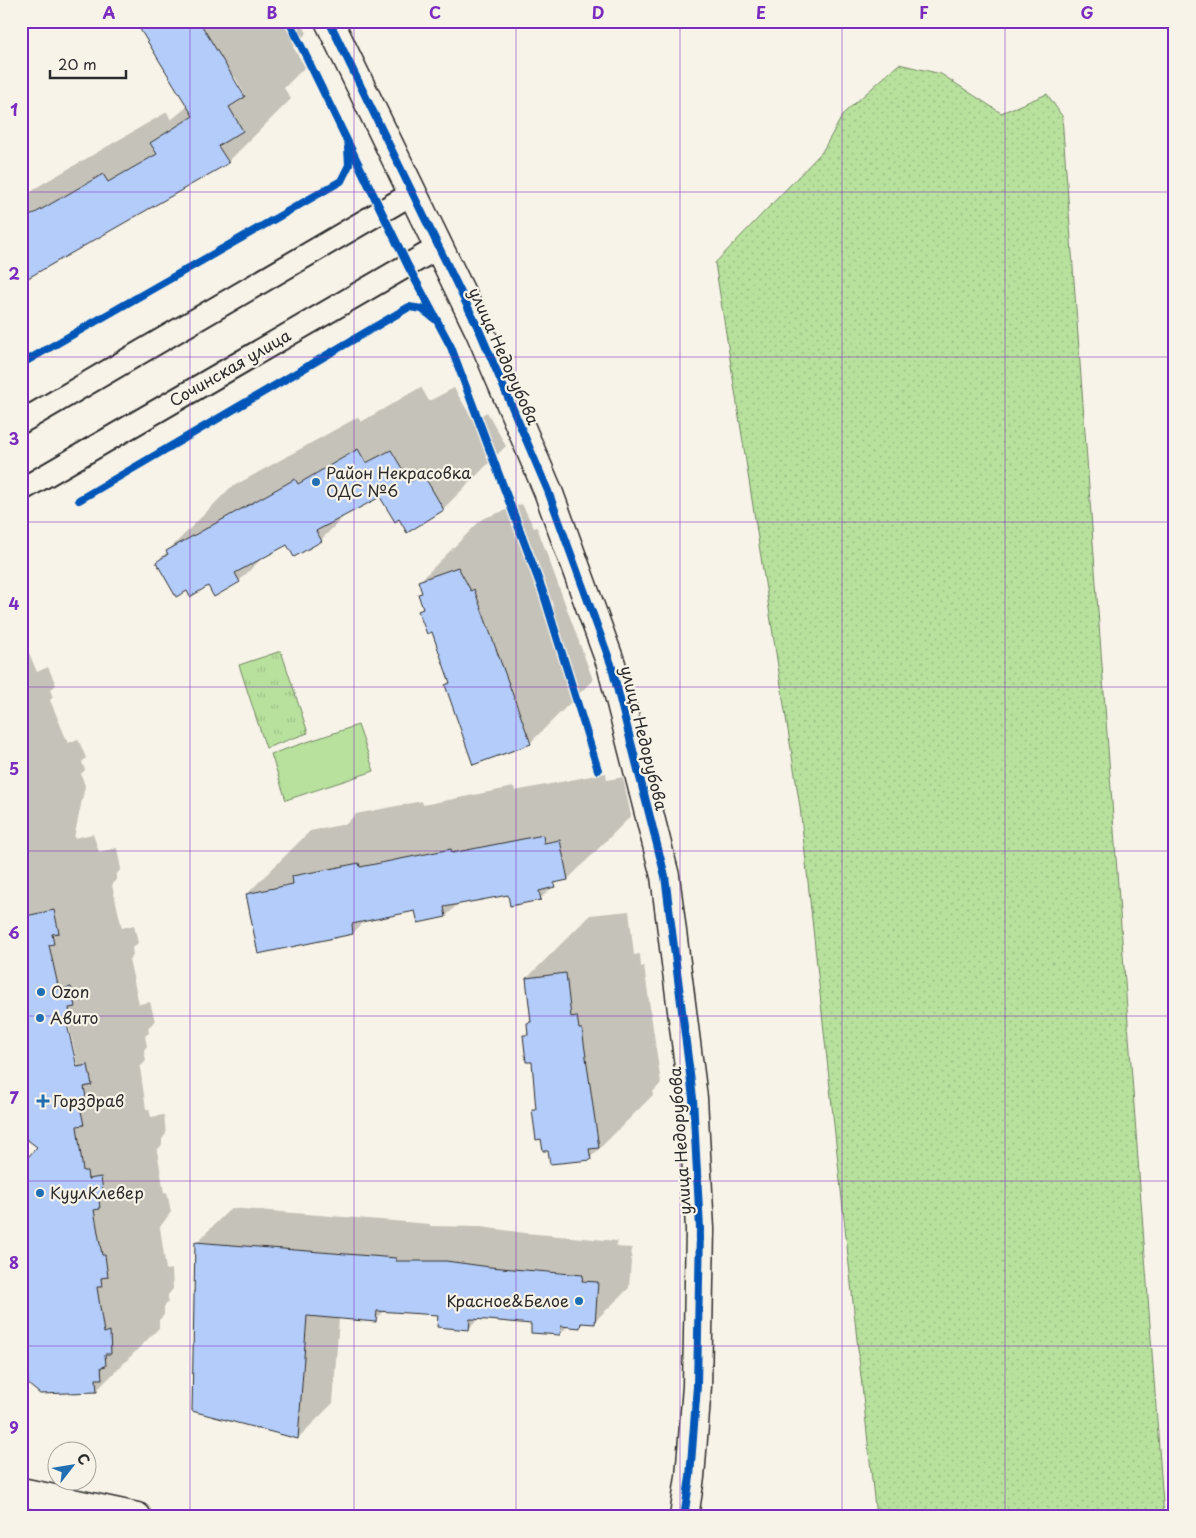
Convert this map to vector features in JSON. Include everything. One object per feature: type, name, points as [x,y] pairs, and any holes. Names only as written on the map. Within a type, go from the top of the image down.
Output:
[{"type":"street","name":"улица Недорубова","points":[[330,21],[480,332],[548,491],[608,655],[637,761],[665,876],[693,1098],[700,1229],[697,1386],[690,1477],[684,1517]]},
{"type":"street","points":[[21,422],[413,193]]},
{"type":"street","name":"Сочинская улица","points":[[21,490],[439,247]]},
{"type":"street","points":[[21,1492],[138,1517]]},
{"type":"green space","points":[[899,64],[941,74],[1001,113],[1047,94],[1062,116],[1164,1517],[876,1517],[800,807],[715,263],[822,152],[844,113]]},
{"type":"green space","points":[[281,651],[308,733],[266,748],[239,665]]},
{"type":"green space","points":[[358,725],[374,771],[286,800],[271,754]]},
{"type":"building","points":[[135,21],[199,21],[245,97],[229,107],[243,131],[218,146],[229,163],[21,282],[21,221],[103,174],[108,182],[157,154],[150,143],[193,116]]},
{"type":"building","points":[[358,449],[366,463],[391,450],[410,482],[423,474],[444,510],[407,533],[399,519],[395,522],[380,497],[316,531],[322,541],[294,557],[287,545],[235,573],[240,582],[214,597],[208,586],[190,597],[187,591],[176,597],[156,562],[168,554],[166,551],[295,479],[298,484]]},
{"type":"building","points":[[458,567],[471,591],[474,589],[531,744],[473,765],[445,685],[450,683],[432,632],[427,634],[418,611],[423,609],[418,594],[422,593],[418,581]]},
{"type":"building","points":[[543,835],[544,843],[560,840],[568,880],[554,883],[555,887],[539,891],[541,900],[510,906],[508,895],[444,907],[446,917],[418,923],[415,911],[352,924],[353,934],[258,954],[246,894],[293,884],[292,876],[359,863],[360,867],[451,849],[452,853]]},
{"type":"building","points":[[54,910],[59,933],[52,934],[54,944],[49,945],[59,990],[71,987],[75,1007],[69,1008],[71,1019],[66,1020],[77,1067],[88,1065],[92,1085],[84,1087],[86,1097],[82,1098],[85,1110],[81,1111],[84,1125],[77,1126],[83,1171],[87,1171],[88,1179],[101,1177],[104,1198],[99,1199],[100,1209],[94,1210],[102,1255],[105,1255],[108,1277],[101,1278],[102,1287],[97,1287],[104,1333],[110,1331],[111,1354],[105,1354],[106,1366],[101,1367],[102,1379],[96,1379],[97,1392],[40,1394],[28,1384],[21,1246],[21,1165],[37,1147],[21,1135],[21,917]]},
{"type":"building","points":[[566,973],[571,1017],[577,1016],[579,1029],[582,1029],[599,1148],[589,1149],[591,1160],[550,1164],[548,1151],[543,1151],[541,1139],[536,1140],[532,1110],[536,1110],[532,1062],[526,1062],[523,1035],[528,1035],[527,1023],[531,1022],[526,978]]},
{"type":"building","points":[[195,1242],[396,1258],[396,1261],[446,1261],[583,1275],[582,1281],[598,1282],[595,1324],[581,1323],[580,1328],[561,1326],[560,1335],[531,1333],[531,1324],[488,1320],[470,1319],[469,1330],[437,1327],[438,1315],[377,1311],[376,1322],[307,1316],[298,1439],[192,1411]]},
{"type":"cycle path","points":[[289,21],[408,266],[451,347],[543,592],[598,770]]},
{"type":"cycle path","points":[[329,21],[480,332],[548,491],[611,664],[665,876],[693,1098],[700,1229],[697,1386],[690,1477],[684,1517]]},
{"type":"cycle path","points":[[21,364],[341,181],[349,165],[348,148]]},
{"type":"cycle path","points":[[79,500],[409,307],[422,309],[435,319]]},
{"type":"place","name":"Район Некрасовка ОДС №6","points":[[316,482]]},
{"type":"place","name":"Ozon","points":[[41,992]]},
{"type":"place","name":"Авито","points":[[40,1018]]},
{"type":"place","name":"Горздрав","points":[[43,1101]]},
{"type":"place","name":"КуулКлевер","points":[[40,1193]]},
{"type":"place","name":"Красное&Белое","points":[[579,1301]]}]
